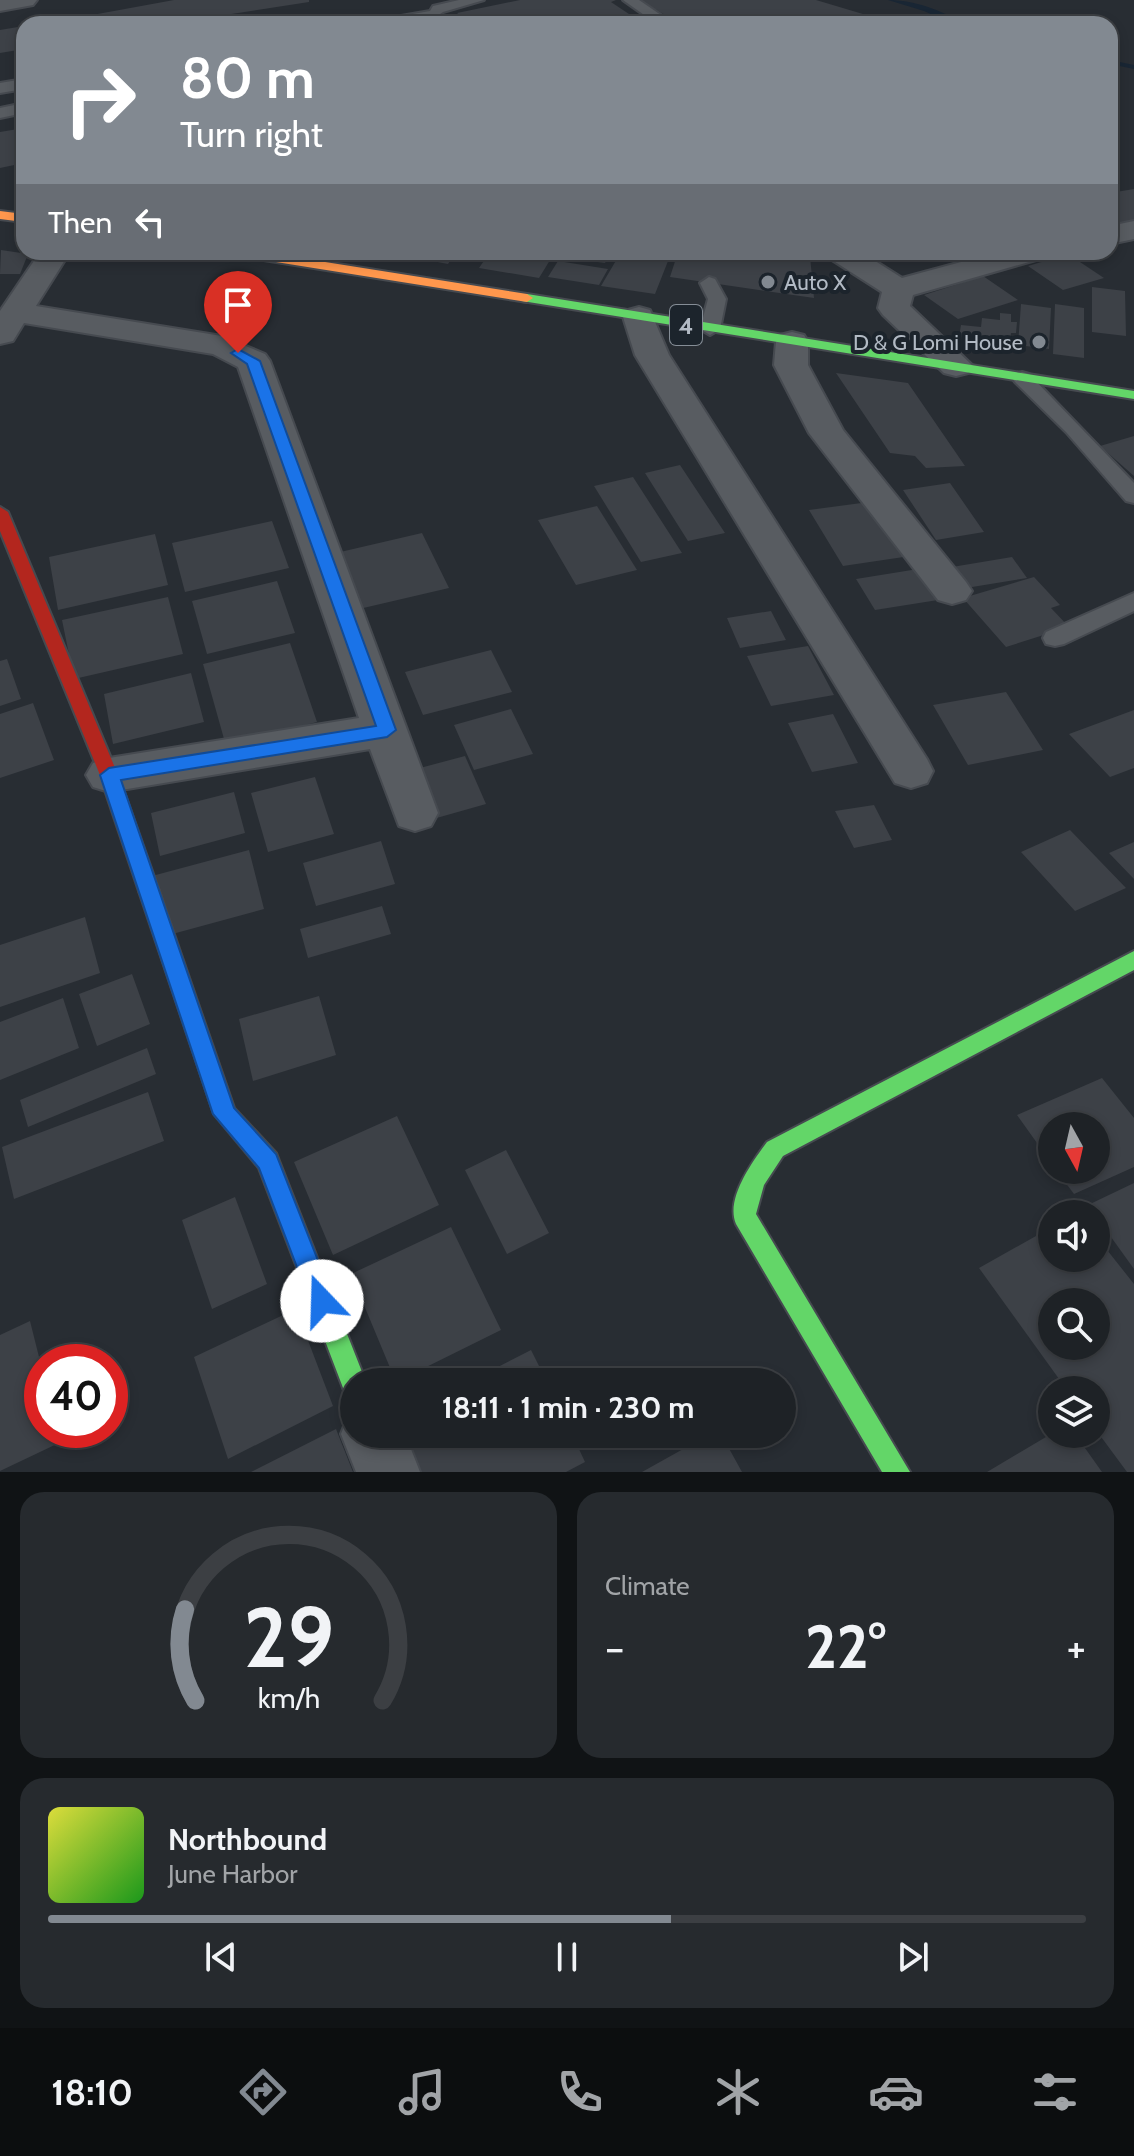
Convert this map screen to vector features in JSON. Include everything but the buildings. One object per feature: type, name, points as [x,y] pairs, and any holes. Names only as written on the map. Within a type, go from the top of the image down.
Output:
[{"type":"main road","name":"4","points":[[288,260],[1134,395]]},
{"type":"main road","points":[[0,512],[109,775],[225,1114],[268,1161],[348,1368]]},
{"type":"main road","points":[[897,1472],[744,1216],[753,1181],[775,1149],[1134,960]]},
{"type":"street","points":[[0,4],[25,0]]},
{"type":"street","points":[[50,260],[8,324],[222,346],[253,361],[415,813]]},
{"type":"street","points":[[853,260],[898,289],[1003,260]]},
{"type":"street","points":[[898,289],[894,308],[956,366]]},
{"type":"street","points":[[639,317],[652,355],[911,771]]},
{"type":"street","points":[[792,342],[791,365],[827,433],[952,591]]},
{"type":"street","points":[[109,775],[387,730]]},
{"type":"street","points":[[379,1448],[388,1472]]},
{"type":"lane","points":[[431,16],[438,9],[477,0]]},
{"type":"lane","points":[[630,0],[655,16]]},
{"type":"lane","points":[[424,16],[435,14]]},
{"type":"lane","points":[[709,283],[717,299],[710,329]]},
{"type":"lane","points":[[1022,378],[1073,428],[1134,496]]},
{"type":"lane","points":[[1055,638],[1134,601]]},
{"type":"waterway","points":[[892,0],[942,16]]},
{"type":"waterway","points":[[1118,64],[1134,67]]},
{"type":"traffic: fast","points":[[527,298],[1134,395]]},
{"type":"traffic: fast","points":[[149,891],[225,1114],[268,1161],[348,1368]]},
{"type":"traffic: fast","points":[[897,1472],[744,1216],[753,1181],[775,1149],[1134,960]]},
{"type":"traffic: slow","points":[[0,215],[16,217]]},
{"type":"traffic: slow","points":[[289,260],[527,298]]},
{"type":"traffic: jam","points":[[0,512],[109,775],[149,891]]},
{"type":"place","name":"Auto X","points":[[768,282]]},
{"type":"place","name":"D & G Lomi House","points":[[1039,342]]},
{"type":"route","points":[[238,353],[253,361],[387,730],[109,775],[225,1114],[268,1161],[322,1301]]}]
